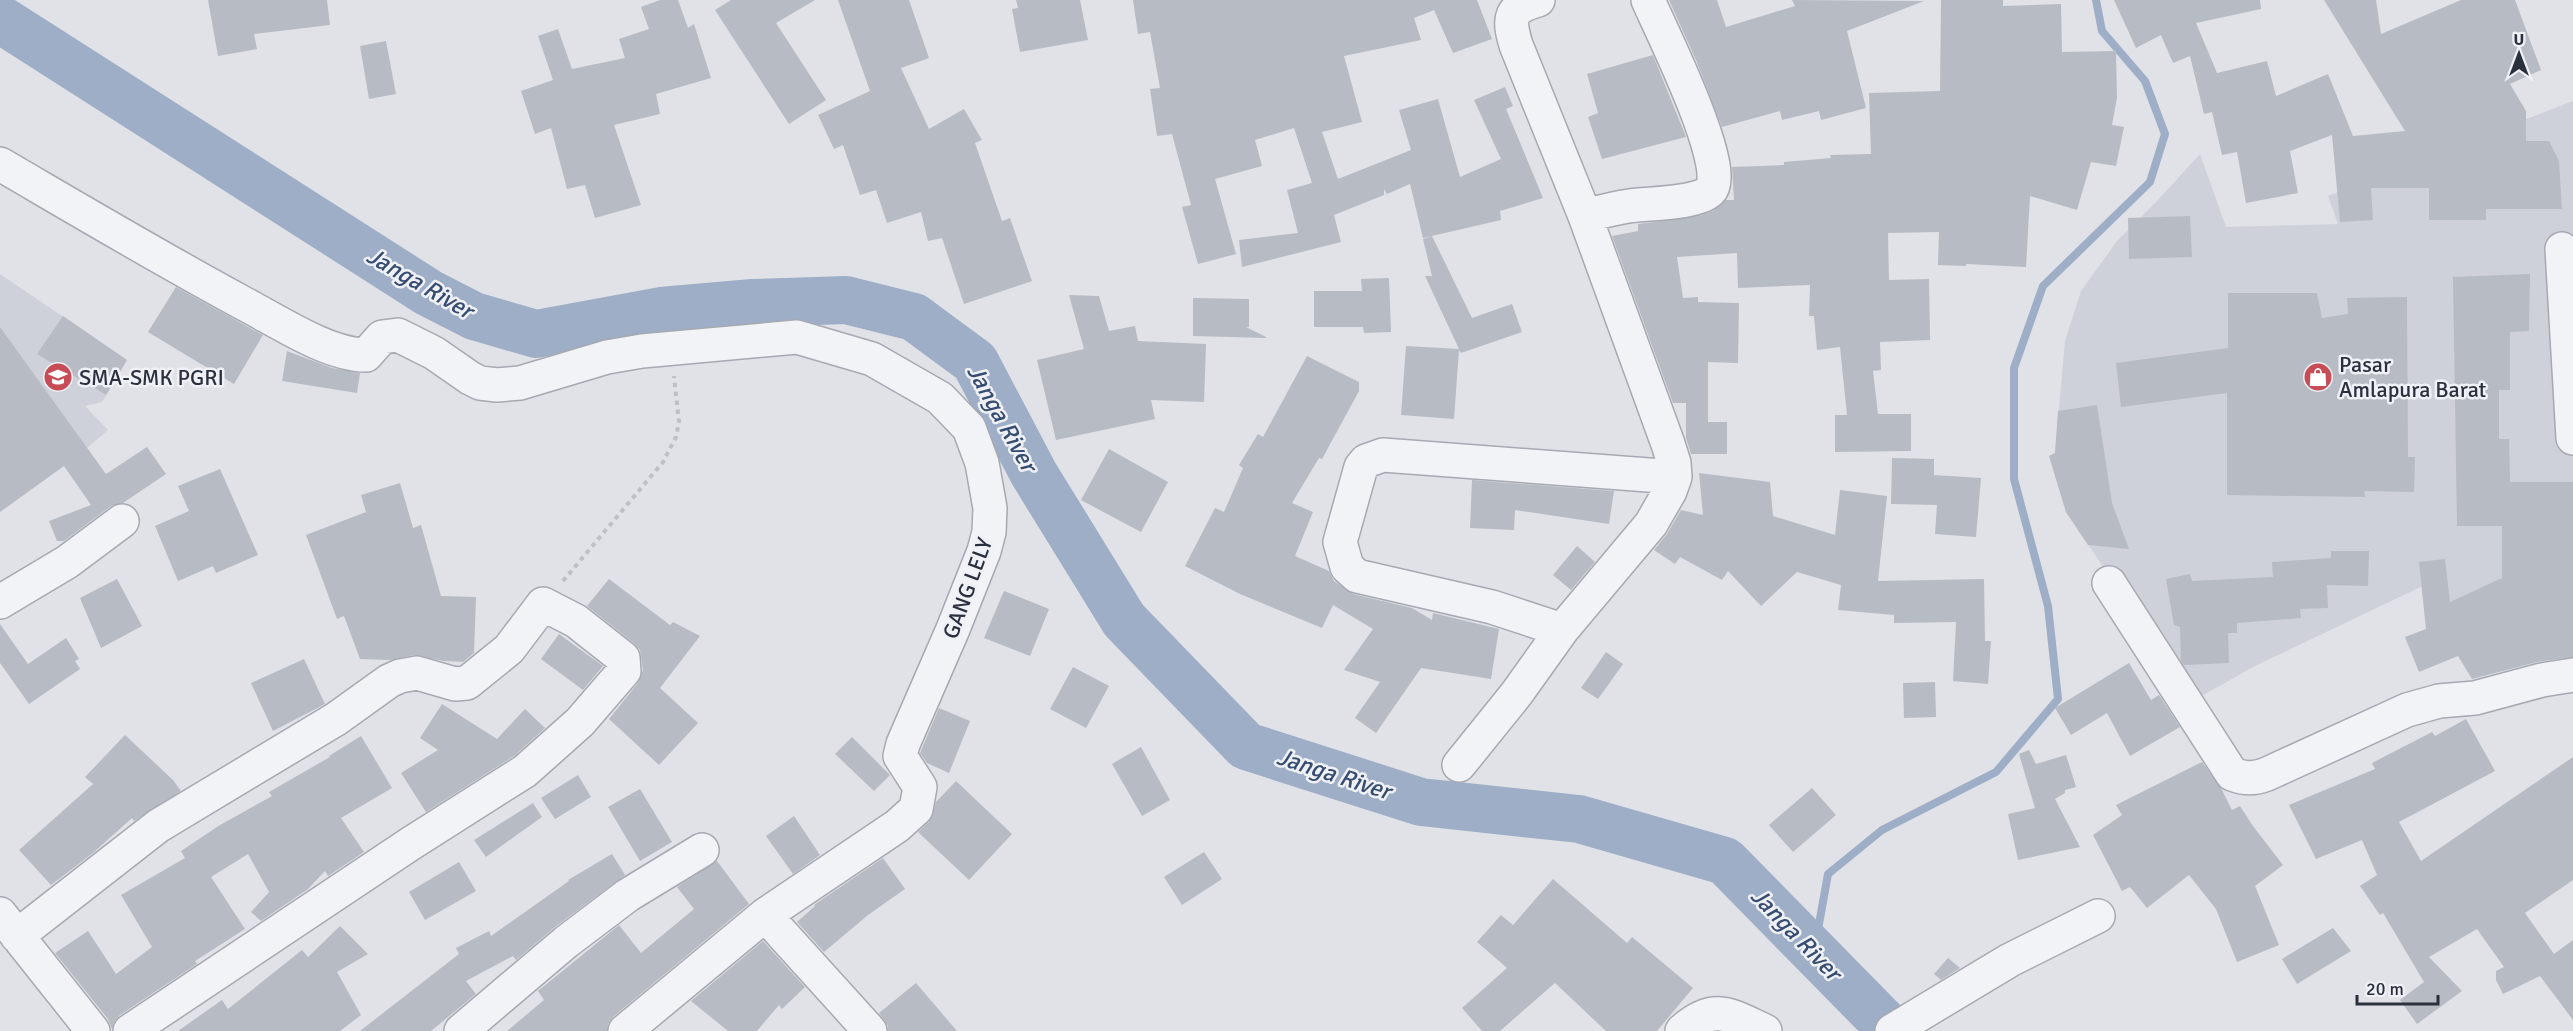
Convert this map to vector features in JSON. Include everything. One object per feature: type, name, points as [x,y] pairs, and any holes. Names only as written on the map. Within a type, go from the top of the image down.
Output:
[{"type":"street","points":[[1459,765],[1517,693],[1562,630],[1651,524],[1670,491],[1675,477],[1674,463],[1668,444],[1585,216],[1511,29],[1514,12],[1520,6],[1538,0]]},
{"type":"street","points":[[1585,216],[1631,206],[1696,198],[1709,192],[1713,187],[1714,168],[1703,127],[1648,0]]},
{"type":"street","name":"GANG LELY","points":[[0,164],[216,289],[296,331],[352,355],[366,355],[382,337],[398,335],[434,353],[470,378],[480,383],[497,385],[520,383],[607,357],[671,348],[797,337],[872,359],[940,398],[969,428],[982,463],[990,508],[989,532],[984,551],[903,744],[900,756],[920,787],[916,809],[897,826],[765,915],[625,1031]]},
{"type":"street","points":[[2562,249],[2573,438]]},
{"type":"street","points":[[1562,630],[1492,607],[1357,576],[1347,567],[1340,542],[1361,467],[1366,460],[1383,455],[1675,477]]},
{"type":"street","points":[[0,602],[67,562],[122,521]]},
{"type":"street","points":[[2109,584],[2232,774],[2243,778],[2255,779],[2407,710],[2428,704],[2475,698],[2542,680],[2573,675]]},
{"type":"street","points":[[93,1031],[8,925],[158,826],[336,719],[389,681],[417,673],[455,684],[467,683],[509,649],[543,604],[576,621],[623,658],[624,671],[580,722],[525,771],[410,844],[130,1031]]},
{"type":"street","points":[[461,1031],[566,942],[619,902],[702,850]]},
{"type":"street","points":[[765,915],[870,1031]]},
{"type":"street","points":[[1901,1025],[2010,960],[2098,916]]},
{"type":"street","points":[[1682,1031],[1696,1018],[1709,1013],[1728,1015],[1765,1031]]},
{"type":"path","points":[[543,604],[663,462],[676,437],[679,422],[671,348]]},
{"type":"shaded area","points":[[2573,101],[2573,623],[2444,645],[2429,583],[2255,666],[2198,698],[2066,512],[2049,456],[2055,453],[2065,341],[2081,291],[2117,241],[2200,154],[2226,227],[2338,224],[2328,196]]},
{"type":"shaded area","name":"SMA-SMK PGRI","points":[[0,274],[127,360],[102,402],[85,406],[108,430],[0,512]]},
{"type":"building","points":[[208,0],[327,0],[330,25],[254,34],[257,49],[218,56]]},
{"type":"building","points":[[660,0],[678,0],[688,28],[694,24],[711,78],[656,94],[660,114],[614,125],[641,205],[595,218],[585,185],[567,189],[551,128],[535,134],[521,91],[553,80],[538,36],[558,29],[572,69],[625,58],[619,39],[649,29],[641,7]]},
{"type":"building","points":[[731,0],[815,0],[776,23],[826,100],[789,124],[715,10]]},
{"type":"building","points":[[838,0],[909,0],[929,58],[901,68],[929,129],[964,109],[982,140],[975,143],[1002,221],[1010,218],[1032,281],[964,304],[942,238],[928,241],[921,212],[887,223],[876,190],[860,195],[843,145],[834,149],[818,115],[870,91]]},
{"type":"building","points":[[1016,0],[1080,0],[1088,40],[1020,52],[1012,9],[1018,8]]},
{"type":"building","points":[[1133,0],[1477,0],[1492,39],[1453,53],[1434,10],[1414,18],[1421,40],[1344,56],[1362,122],[1322,132],[1338,179],[1411,150],[1399,110],[1438,99],[1460,177],[1501,159],[1474,100],[1505,87],[1513,106],[1506,109],[1543,198],[1500,211],[1501,220],[1423,238],[1410,184],[1387,194],[1384,189],[1384,195],[1334,215],[1341,242],[1242,267],[1239,240],[1298,233],[1287,190],[1312,183],[1294,128],[1255,140],[1262,166],[1215,179],[1236,254],[1198,264],[1182,207],[1191,205],[1172,134],[1157,136],[1150,89],[1160,88],[1150,32],[1138,34]]},
{"type":"building","points":[[1669,0],[1717,0],[1726,27],[1795,6],[1792,0],[1924,1],[1847,31],[1866,108],[1821,120],[1819,111],[1782,120],[1780,111],[1722,127],[1696,60]]},
{"type":"building","points":[[1941,0],[2003,0],[2003,6],[2061,4],[2062,52],[2116,51],[2117,98],[2112,125],[2124,127],[2116,166],[2091,162],[2077,210],[2030,196],[2026,267],[1938,265],[1939,232],[1888,233],[1889,280],[1929,279],[1930,340],[1880,342],[1881,370],[1873,371],[1878,414],[1911,414],[1911,451],[1835,452],[1835,415],[1847,415],[1840,347],[1817,350],[1814,316],[1809,316],[1810,285],[1738,288],[1737,253],[1677,257],[1683,298],[1698,297],[1698,302],[1739,303],[1738,363],[1708,362],[1708,422],[1727,422],[1727,454],[1691,454],[1686,438],[1686,403],[1673,403],[1612,236],[1638,231],[1638,224],[1700,216],[1713,211],[1725,200],[1734,200],[1732,167],[1784,165],[1784,162],[1831,158],[1830,155],[1871,154],[1869,93],[1940,91]]},
{"type":"building","points":[[2114,0],[2260,0],[2261,9],[2196,23],[2217,73],[2267,61],[2276,96],[2328,74],[2353,136],[2405,131],[2324,0],[2376,0],[2381,34],[2461,0],[2515,0],[2541,70],[2510,84],[2526,111],[2526,141],[2549,141],[2559,161],[2562,209],[2486,209],[2486,220],[2429,220],[2429,188],[2371,188],[2373,220],[2340,222],[2332,135],[2290,151],[2298,193],[2246,203],[2237,152],[2222,155],[2212,112],[2204,114],[2190,56],[2173,63],[2161,35],[2136,48]]},
{"type":"building","points":[[386,41],[396,94],[369,99],[360,46]]},
{"type":"building","points":[[1653,55],[1686,137],[1602,159],[1588,117],[1598,113],[1587,74]]},
{"type":"building","points":[[2190,216],[2192,257],[2129,259],[2128,218]]},
{"type":"building","points":[[1432,236],[1472,318],[1512,304],[1522,332],[1461,353],[1459,350],[1454,419],[1401,415],[1406,346],[1459,349],[1425,276],[1432,276],[1423,239]]},
{"type":"building","points":[[2530,274],[2529,331],[2510,332],[2510,390],[2499,390],[2499,439],[2509,439],[2510,482],[2573,482],[2573,657],[2537,662],[2472,679],[2458,656],[2419,672],[2405,637],[2426,629],[2419,562],[2445,559],[2450,602],[2502,578],[2502,526],[2457,526],[2453,277]]},
{"type":"building","points":[[1389,278],[1391,332],[1364,333],[1363,327],[1314,327],[1314,291],[1362,291],[1361,279]]},
{"type":"building","points":[[176,287],[263,335],[234,384],[148,332]]},
{"type":"building","name":"Pasar Amlapura Barat","points":[[2228,293],[2317,293],[2322,318],[2348,314],[2347,298],[2407,297],[2408,457],[2415,457],[2414,492],[2364,491],[2365,497],[2227,495],[2227,393],[2121,407],[2116,363],[2228,348]]},
{"type":"building","points":[[1069,295],[1099,296],[1109,331],[1135,326],[1138,341],[1206,344],[1204,402],[1151,400],[1155,419],[1056,440],[1037,360],[1084,349]]},
{"type":"building","points":[[1193,298],[1249,299],[1249,327],[1246,327],[1268,338],[1193,336]]},
{"type":"building","points":[[63,316],[127,360],[106,395],[37,354]]},
{"type":"building","points":[[0,327],[106,474],[147,447],[166,474],[123,503],[111,506],[64,541],[57,541],[49,521],[91,505],[64,466],[0,512]]},
{"type":"building","points":[[287,351],[332,368],[360,373],[357,393],[282,381]]},
{"type":"building","points":[[1307,356],[1359,382],[1359,391],[1322,459],[1319,458],[1292,503],[1313,512],[1295,556],[1329,571],[1334,581],[1353,594],[1412,608],[1432,620],[1433,613],[1499,629],[1491,679],[1421,668],[1376,733],[1355,718],[1380,682],[1344,670],[1373,629],[1333,605],[1322,628],[1240,594],[1185,566],[1215,508],[1224,512],[1243,468],[1239,465],[1258,434],[1263,437]]},
{"type":"building","points":[[2097,405],[2112,503],[2129,549],[2088,545],[2066,512],[2049,456],[2055,453],[2058,411]]},
{"type":"building","points":[[1109,449],[1168,482],[1141,532],[1081,500]]},
{"type":"building","points":[[1892,458],[1934,459],[1934,475],[1981,478],[1976,537],[1935,534],[1937,505],[1891,504]]},
{"type":"building","points":[[220,469],[258,555],[216,573],[213,566],[178,581],[155,526],[189,511],[178,486]]},
{"type":"building","points":[[1699,473],[1770,482],[1773,516],[1835,535],[1840,490],[1887,496],[1878,581],[1984,579],[1985,641],[1991,641],[1988,684],[1953,681],[1956,622],[1894,623],[1894,615],[1838,610],[1841,585],[1797,572],[1761,606],[1728,571],[1722,580],[1680,557],[1675,564],[1654,550],[1667,534],[1681,510],[1703,515]]},
{"type":"building","points":[[1472,480],[1614,491],[1609,524],[1515,510],[1514,530],[1470,528]]},
{"type":"building","points":[[400,483],[413,528],[421,525],[441,596],[476,597],[474,653],[463,662],[414,655],[390,660],[360,659],[344,616],[337,619],[306,535],[366,512],[361,495]]},
{"type":"building","points":[[1577,546],[1595,562],[1571,590],[1553,575]]},
{"type":"building","points":[[2331,551],[2369,551],[2368,586],[2327,585],[2328,608],[2300,609],[2301,618],[2237,623],[2237,633],[2228,633],[2229,663],[2184,665],[2181,661],[2180,627],[2174,625],[2166,579],[2190,574],[2192,581],[2273,577],[2272,562],[2331,558]]},
{"type":"building","points":[[117,579],[142,626],[101,648],[80,598]]},
{"type":"building","points":[[609,579],[670,625],[673,622],[700,636],[660,688],[698,723],[659,765],[609,719],[638,683],[643,670],[640,650],[635,644],[587,606]]},
{"type":"building","points":[[1004,591],[1049,609],[1030,656],[984,638]]},
{"type":"building","points":[[0,624],[28,664],[66,638],[79,659],[75,661],[80,669],[29,704],[0,663]]},
{"type":"building","points":[[559,634],[603,666],[583,690],[541,659]]},
{"type":"building","points":[[1606,652],[1623,664],[1598,699],[1581,688]]},
{"type":"building","points":[[304,659],[325,704],[273,731],[251,683]]},
{"type":"building","points":[[2129,663],[2151,700],[2159,695],[2180,727],[2130,756],[2107,713],[2071,735],[2055,708]]},
{"type":"building","points":[[1073,667],[1109,686],[1086,728],[1050,709]]},
{"type":"building","points":[[1935,682],[1936,717],[1904,718],[1903,683]]},
{"type":"building","points":[[442,704],[497,739],[525,709],[545,728],[514,756],[426,812],[401,773],[438,750],[420,738]]},
{"type":"building","points":[[939,708],[970,721],[949,773],[927,763],[920,753]]},
{"type":"building","points":[[2466,719],[2495,771],[2399,822],[2421,861],[2573,757],[2573,880],[2525,913],[2554,954],[2573,940],[2573,1020],[2540,976],[2503,994],[2496,980],[2496,971],[2504,967],[2477,929],[2429,957],[2462,991],[2417,1024],[2400,1000],[2424,982],[2383,913],[2380,915],[2360,886],[2377,875],[2362,840],[2316,859],[2289,805],[2375,769],[2372,763],[2432,732],[2435,736]]},
{"type":"building","points":[[125,735],[173,780],[181,791],[134,821],[132,818],[93,853],[51,885],[19,850],[93,784],[85,777]]},
{"type":"building","points":[[361,736],[392,788],[341,818],[364,852],[328,876],[325,871],[308,889],[261,921],[251,912],[269,892],[248,854],[211,877],[245,929],[195,961],[197,964],[120,1015],[112,1029],[108,1019],[55,953],[88,931],[116,974],[152,947],[121,895],[185,858],[181,851],[220,825],[272,796],[269,792],[330,757]]},
{"type":"building","points":[[852,737],[890,775],[874,791],[835,754]]},
{"type":"building","points":[[1141,747],[1170,800],[1142,816],[1112,764]]},
{"type":"building","points":[[2029,750],[2036,764],[2066,755],[2076,787],[2065,790],[2065,793],[2055,799],[2080,847],[2018,860],[2008,814],[2035,808],[2019,754]]},
{"type":"building","points":[[2202,762],[2221,788],[2232,810],[2240,806],[2283,865],[2255,886],[2279,945],[2237,962],[2216,909],[2189,875],[2147,908],[2130,887],[2122,891],[2093,835],[2122,815],[2116,805]]},
{"type":"building","points":[[578,775],[591,797],[555,819],[541,798]]},
{"type":"building","points":[[956,781],[1012,834],[969,880],[918,832],[929,822],[936,802]]},
{"type":"building","points":[[1812,788],[1836,815],[1793,852],[1769,825]]},
{"type":"building","points":[[640,789],[672,842],[640,861],[608,807]]},
{"type":"building","points":[[533,803],[542,817],[486,857],[474,840]]},
{"type":"building","points":[[794,816],[820,855],[793,874],[766,836]]},
{"type":"building","points":[[1204,852],[1222,879],[1182,905],[1164,877]]},
{"type":"building","points":[[612,854],[625,875],[555,927],[516,960],[513,956],[466,981],[476,994],[431,1031],[360,1031],[459,954],[456,948],[489,931],[491,936],[568,880]]},
{"type":"building","points":[[883,858],[905,889],[868,915],[824,952],[797,922],[814,905]]},
{"type":"building","points":[[717,861],[749,904],[613,1017],[608,1024],[607,1031],[507,1031],[544,1000],[538,991],[619,925],[641,953],[694,909],[677,887]]},
{"type":"building","points":[[459,862],[476,891],[425,920],[409,892]]},
{"type":"building","points":[[1553,879],[1627,943],[1632,937],[1693,988],[1657,1031],[1606,1031],[1555,983],[1500,1031],[1482,1031],[1462,1008],[1507,968],[1477,942],[1501,915],[1513,925]]},
{"type":"building","points":[[340,926],[368,954],[337,972],[361,1015],[340,1031],[178,1031],[222,1000],[228,1009],[302,950],[308,957]]},
{"type":"building","points":[[2333,928],[2351,951],[2297,984],[2282,959]]},
{"type":"building","points":[[763,941],[805,987],[782,1009],[779,1005],[757,1031],[728,1031],[691,1001]]},
{"type":"building","points":[[1948,958],[1960,968],[1941,980],[1934,974]]},
{"type":"building","points":[[916,983],[957,1031],[888,1031],[888,1026],[879,1013]]},
{"type":"waterway","points":[[1814,952],[1828,874],[1882,830],[1996,772],[2058,699],[2048,606],[2014,479],[2014,368],[2043,286],[2150,182],[2165,134],[2145,81],[2102,31],[2096,0]]},
{"type":"waterway","name":"Janga River","points":[[0,19],[429,293],[474,316],[536,334],[661,311],[753,303],[846,300],[914,317],[975,362],[1034,474],[1124,620],[1246,746],[1421,802],[1579,819],[1725,861],[1892,1031]]},
{"type":"place","name":"SMA-SMK PGRI","points":[[58,377]]},
{"type":"place","name":"Pasar Amlapura Barat","points":[[2318,377]]}]
